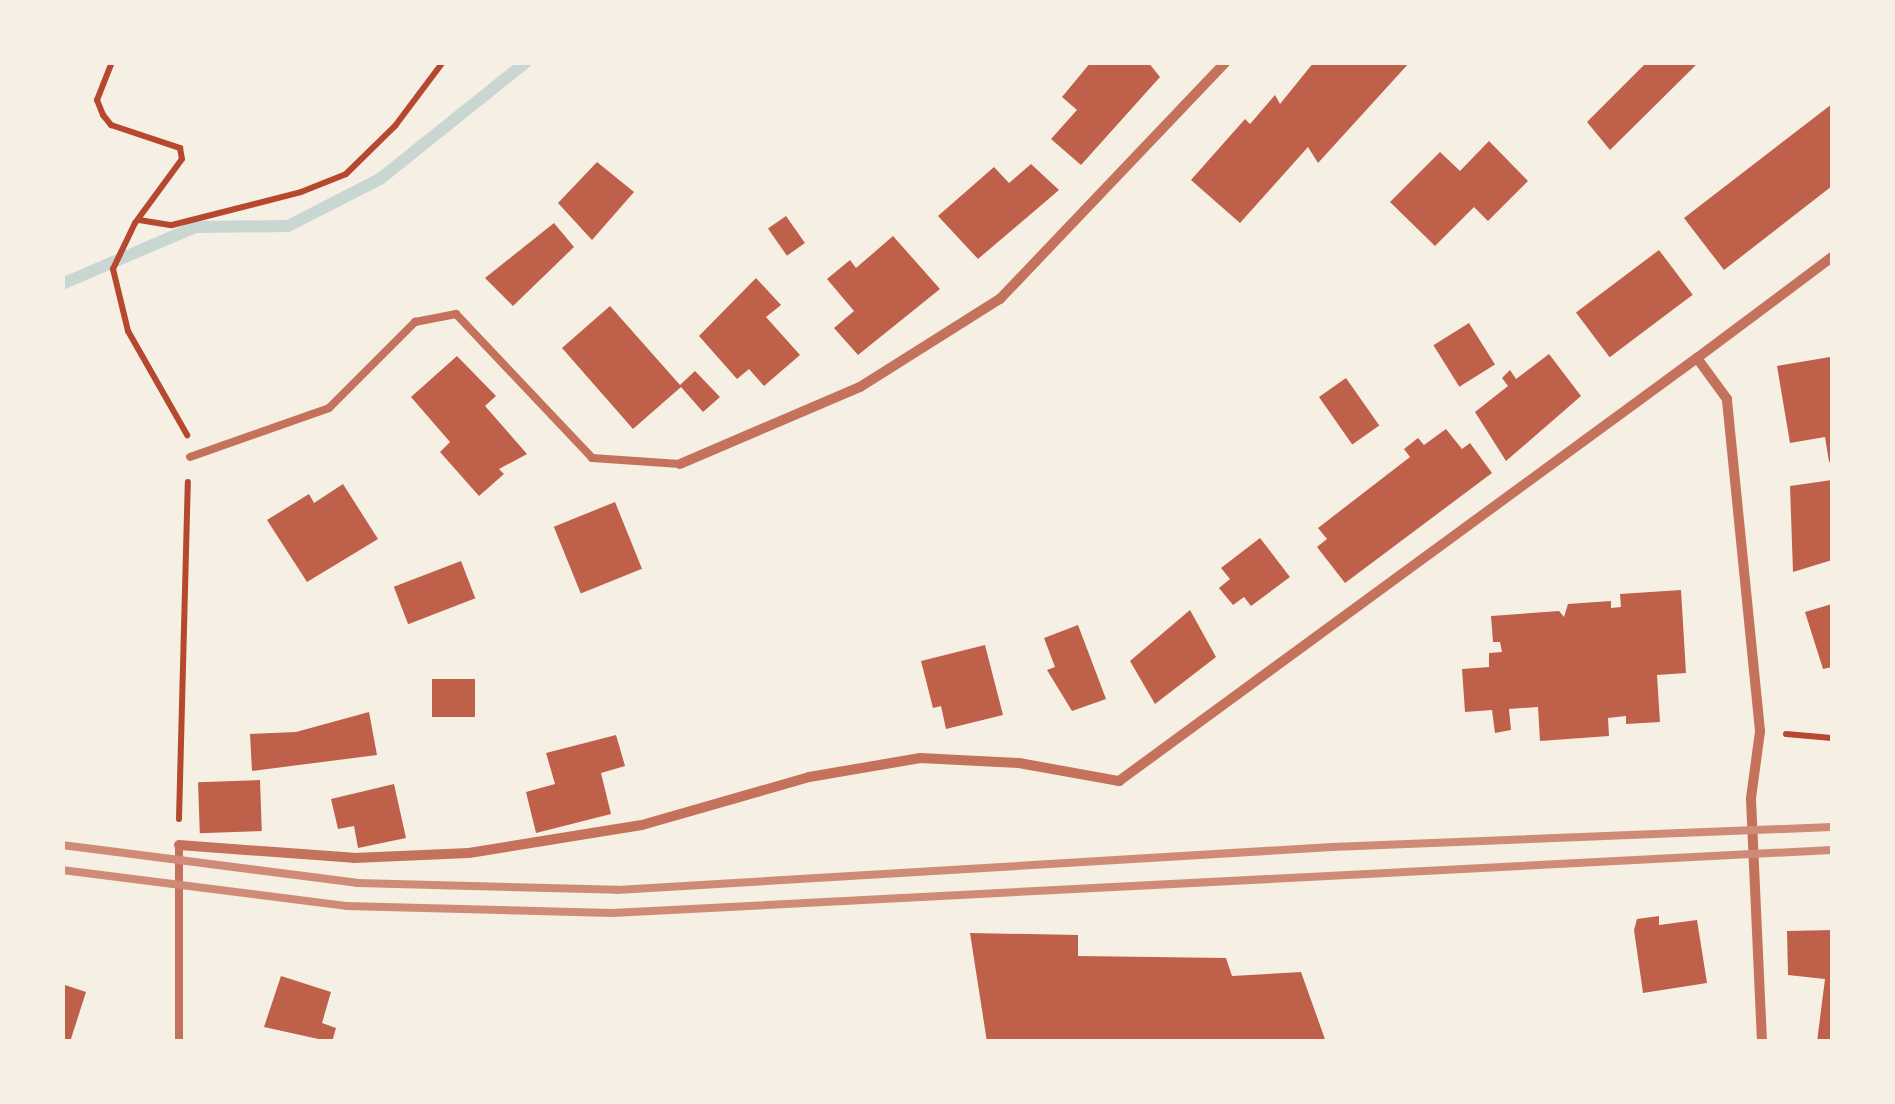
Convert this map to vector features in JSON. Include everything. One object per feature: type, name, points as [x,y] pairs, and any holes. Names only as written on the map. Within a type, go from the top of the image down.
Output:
[{"type":"street","points":[[680,464],[860,388],[1000,299],[1226,62]]},
{"type":"street","points":[[179,845],[354,858],[469,854],[642,824],[809,778],[920,758],[1019,763],[1120,781],[1832,257]]},
{"type":"street","points":[[1697,358],[1728,400],[1760,731],[1751,798],[1762,1042]]},
{"type":"lane","points":[[190,457],[329,408],[415,322],[456,314],[592,458],[680,464]]},
{"type":"lane","points":[[179,845],[179,1042]]},
{"type":"path","points":[[112,62],[97,100],[103,115],[111,124],[180,148],[182,159],[137,221],[113,269],[128,330],[186,430],[190,457],[180,633],[179,845]]},
{"type":"path","points":[[137,221],[172,225],[302,192],[346,174],[395,126],[443,62]]},
{"type":"path","points":[[1760,731],[1832,738]]},
{"type":"building","points":[[1091,62],[1148,62],[1160,77],[1081,165],[1051,139],[1077,110],[1062,97]]},
{"type":"building","points":[[1314,62],[1410,62],[1318,163],[1308,147],[1240,223],[1191,180],[1245,119],[1250,124],[1275,95],[1280,104]]},
{"type":"building","points":[[1647,62],[1699,62],[1610,150],[1587,122]]},
{"type":"building","points":[[1832,104],[1832,186],[1724,270],[1684,218]]},
{"type":"building","points":[[1489,141],[1528,181],[1488,221],[1474,207],[1435,246],[1390,202],[1440,152],[1460,171]]},
{"type":"building","points":[[597,162],[634,192],[592,240],[558,203]]},
{"type":"building","points":[[1031,164],[1059,190],[978,259],[938,216],[994,167],[1009,183]]},
{"type":"building","points":[[786,216],[805,243],[787,256],[768,229]]},
{"type":"building","points":[[554,223],[574,247],[513,306],[485,278]]},
{"type":"building","points":[[893,236],[940,289],[858,355],[834,328],[854,311],[827,279],[850,260],[856,268]]},
{"type":"building","points":[[1659,250],[1693,295],[1610,357],[1576,313]]},
{"type":"building","points":[[756,278],[781,305],[766,317],[800,355],[764,386],[749,369],[737,379],[699,336]]},
{"type":"building","points":[[610,306],[680,385],[695,371],[720,397],[703,412],[681,387],[633,429],[562,348]]},
{"type":"building","points":[[1469,323],[1495,365],[1459,387],[1433,345]]},
{"type":"building","points":[[1549,354],[1581,396],[1506,461],[1475,412],[1508,386],[1502,378],[1510,370],[1516,379]]},
{"type":"building","points":[[457,356],[496,396],[485,406],[527,454],[499,469],[504,474],[479,496],[440,452],[450,442],[411,397]]},
{"type":"building","points":[[1830,357],[1829,462],[1825,437],[1790,443],[1777,366]]},
{"type":"building","points":[[1346,378],[1379,426],[1352,444],[1319,397]]},
{"type":"building","points":[[1446,429],[1462,449],[1470,443],[1492,473],[1345,583],[1317,547],[1327,539],[1318,528],[1410,457],[1404,449],[1418,438],[1424,445]]},
{"type":"building","points":[[1832,480],[1832,560],[1793,572],[1790,486]]},
{"type":"building","points":[[343,484],[378,539],[307,582],[267,520],[309,494],[314,503]]},
{"type":"building","points":[[615,502],[642,569],[581,593],[554,527]]},
{"type":"building","points":[[1260,538],[1290,577],[1251,606],[1244,597],[1233,605],[1219,588],[1230,579],[1221,568]]},
{"type":"building","points":[[461,561],[475,598],[408,624],[394,587]]},
{"type":"building","points":[[1681,590],[1686,673],[1657,675],[1660,722],[1626,724],[1626,716],[1608,718],[1609,736],[1540,741],[1538,707],[1509,709],[1511,730],[1495,733],[1492,710],[1465,712],[1462,669],[1489,667],[1489,653],[1502,652],[1500,642],[1493,642],[1491,616],[1559,611],[1564,617],[1568,604],[1611,601],[1611,608],[1621,607],[1620,594]]},
{"type":"building","points":[[1832,604],[1832,667],[1823,669],[1805,612]]},
{"type":"building","points":[[1190,610],[1216,657],[1155,704],[1130,661]]},
{"type":"building","points":[[1078,625],[1106,699],[1072,711],[1047,670],[1055,667],[1044,638]]},
{"type":"building","points":[[985,645],[1003,715],[946,729],[941,706],[933,708],[921,661]]},
{"type":"building","points":[[432,679],[475,679],[475,717],[432,717]]},
{"type":"building","points":[[369,712],[377,755],[252,771],[250,734],[296,732]]},
{"type":"building","points":[[616,735],[625,766],[601,773],[611,814],[536,833],[526,792],[555,784],[546,753]]},
{"type":"building","points":[[260,780],[262,831],[200,833],[198,782]]},
{"type":"building","points":[[394,784],[406,838],[358,848],[354,826],[338,829],[331,799]]},
{"type":"building","points":[[1659,916],[1659,925],[1697,920],[1707,983],[1643,993],[1634,930],[1637,919]]},
{"type":"building","points":[[1832,930],[1832,1042],[1817,1042],[1825,979],[1788,975],[1787,931]]},
{"type":"building","points":[[970,933],[1078,935],[1078,956],[1226,958],[1232,976],[1301,972],[1326,1042],[987,1042]]},
{"type":"building","points":[[281,976],[331,992],[322,1023],[336,1028],[332,1042],[264,1027]]},
{"type":"building","points":[[62,984],[86,992],[70,1042],[62,1042]]},
{"type":"waterway","points":[[62,284],[195,227],[288,226],[380,179],[526,62]]},
{"type":"railway","points":[[62,845],[357,883],[617,890],[1332,847],[1832,827]]},
{"type":"railway","points":[[62,870],[346,906],[612,913],[1832,850]]}]
